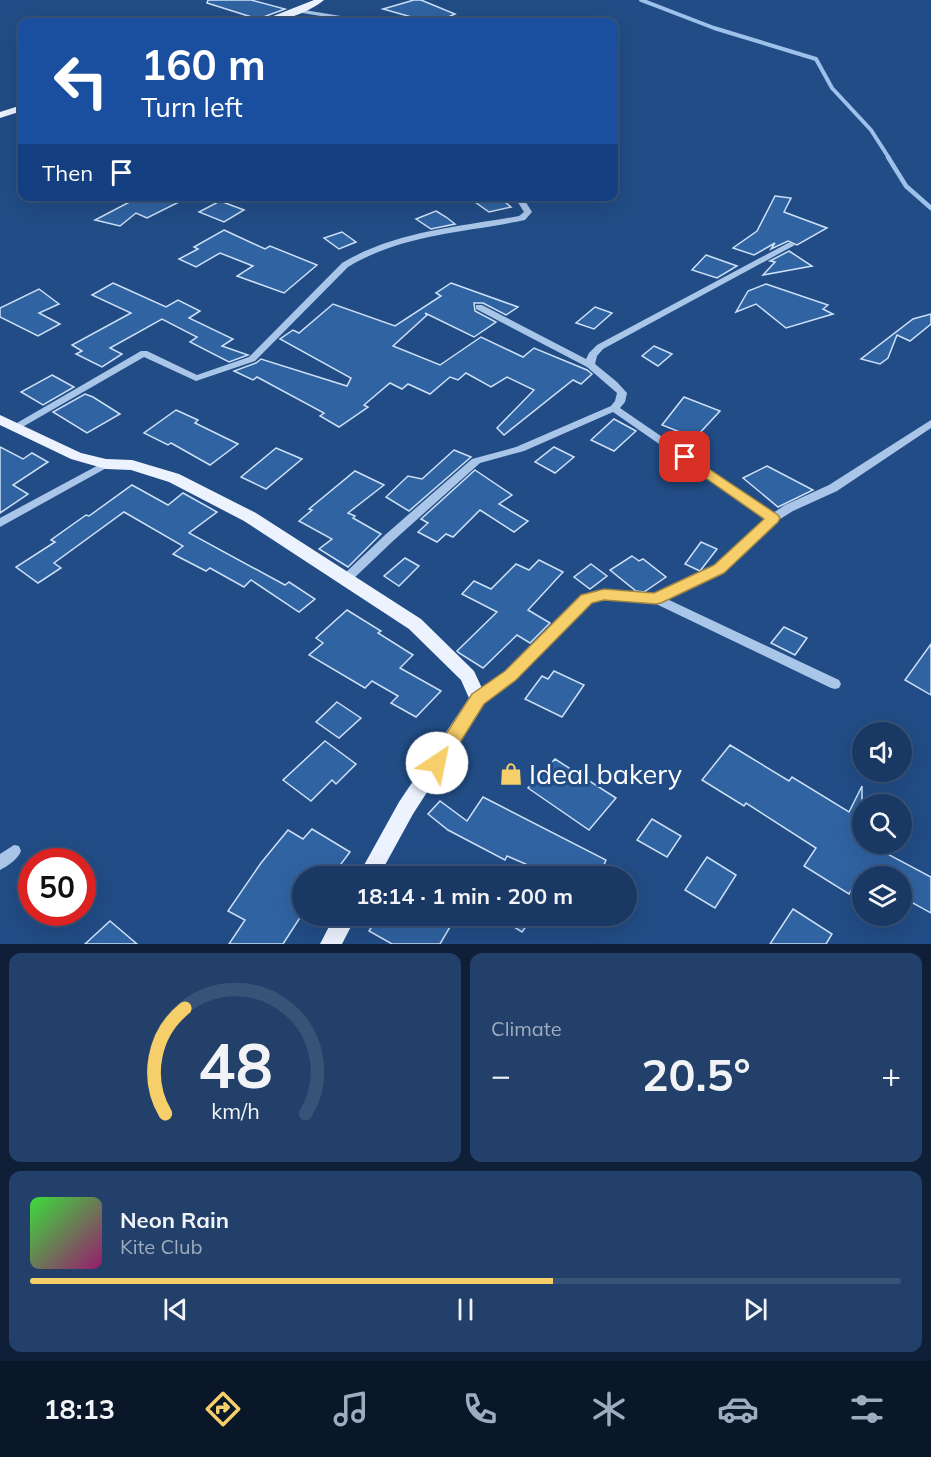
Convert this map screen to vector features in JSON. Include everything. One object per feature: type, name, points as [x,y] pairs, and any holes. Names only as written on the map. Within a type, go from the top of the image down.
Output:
[{"type":"main road","points":[[275,18],[298,11],[320,0]]},
{"type":"main road","points":[[0,115],[18,109]]},
{"type":"main road","points":[[0,418],[76,456],[106,464],[132,465],[174,478],[250,518],[347,578],[415,624],[468,676],[478,699],[406,808],[374,866]]},
{"type":"main road","points":[[331,944],[340,926]]},
{"type":"street","points":[[298,11],[349,18]]},
{"type":"street","points":[[15,427],[144,353],[196,378],[246,362],[357,256],[397,242],[522,218],[528,212],[521,201]]},
{"type":"street","points":[[590,365],[592,355],[600,346],[791,245]]},
{"type":"street","points":[[347,578],[388,538],[476,461],[520,449],[615,408],[620,402],[622,393],[590,365],[479,307]]},
{"type":"street","points":[[615,408],[773,518]]},
{"type":"street","points":[[656,599],[719,569],[773,518],[795,504],[833,488],[931,423]]},
{"type":"street","points":[[0,523],[106,464]]},
{"type":"street","points":[[478,699],[511,676],[587,599],[604,594],[656,599],[835,684]]},
{"type":"street","points":[[0,863],[14,851]]},
{"type":"building","points":[[208,0],[251,0],[285,9],[255,18],[207,3]]},
{"type":"building","points":[[421,0],[455,14],[446,18],[415,18],[383,9]]},
{"type":"building","points":[[775,196],[791,198],[784,212],[827,228],[797,245],[788,241],[771,249],[775,243],[754,255],[733,248],[757,231]]},
{"type":"building","points":[[131,201],[181,201],[147,218],[136,213],[120,226],[95,220]]},
{"type":"building","points":[[220,201],[244,210],[224,222],[199,212]]},
{"type":"building","points":[[504,201],[511,207],[489,212],[475,202]]},
{"type":"building","points":[[436,211],[455,224],[431,229],[416,219]]},
{"type":"building","points":[[224,230],[265,249],[270,246],[317,265],[284,293],[237,276],[253,266],[220,253],[196,267],[179,259],[198,249],[194,247]]},
{"type":"building","points":[[342,232],[356,242],[339,249],[324,238]]},
{"type":"building","points":[[789,251],[812,266],[763,275],[775,262],[770,261]]},
{"type":"building","points":[[706,255],[737,266],[717,278],[692,270]]},
{"type":"building","points":[[113,283],[166,307],[178,300],[200,311],[189,318],[233,339],[222,346],[248,355],[229,362],[190,342],[197,337],[162,319],[110,348],[122,354],[102,367],[76,354],[82,351],[72,345],[131,313],[92,295]]},
{"type":"building","points":[[451,283],[518,307],[506,315],[483,303],[474,303],[475,311],[496,322],[474,337],[425,313],[427,315],[393,346],[440,365],[481,337],[523,357],[534,348],[592,374],[581,384],[573,380],[504,435],[497,428],[534,390],[507,377],[491,387],[466,373],[458,380],[450,377],[430,394],[408,384],[402,389],[390,383],[364,405],[368,407],[339,427],[320,416],[324,413],[257,377],[253,380],[234,371],[261,359],[347,386],[351,378],[280,339],[293,330],[299,333],[333,304],[395,326],[441,296],[436,293]]},
{"type":"building","points":[[766,284],[828,305],[823,309],[833,314],[786,328],[756,304],[736,312],[748,291]]},
{"type":"building","points":[[39,289],[59,304],[39,313],[60,324],[38,336],[0,317],[0,308]]},
{"type":"building","points":[[595,307],[612,313],[594,329],[576,323]]},
{"type":"building","points":[[931,314],[931,324],[910,341],[897,335],[888,358],[880,364],[861,359],[913,319]]},
{"type":"building","points":[[654,346],[672,354],[658,366],[642,356]]},
{"type":"building","points":[[52,375],[74,387],[43,405],[21,392]]},
{"type":"building","points":[[85,394],[120,414],[87,433],[53,412]]},
{"type":"building","points":[[684,397],[720,411],[695,438],[662,425]]},
{"type":"building","points":[[176,410],[198,420],[195,423],[238,444],[210,465],[171,443],[168,445],[144,433]]},
{"type":"building","points":[[614,419],[636,431],[614,451],[591,440]]},
{"type":"building","points":[[0,447],[23,459],[32,453],[48,462],[13,485],[28,494],[0,513]]},
{"type":"building","points":[[554,447],[574,457],[555,473],[535,462]]},
{"type":"building","points":[[276,448],[302,459],[266,489],[241,477]]},
{"type":"building","points":[[454,450],[471,457],[409,511],[386,497],[408,476],[422,479]]},
{"type":"building","points":[[767,466],[813,490],[778,507],[743,478]]},
{"type":"building","points":[[475,470],[512,495],[499,504],[528,521],[514,532],[480,510],[453,537],[446,534],[437,542],[418,532],[428,523],[421,519]]},
{"type":"building","points":[[355,471],[384,485],[348,513],[381,534],[348,567],[319,549],[332,539],[299,521],[312,510],[309,509]]},
{"type":"building","points":[[132,485],[168,505],[183,493],[217,512],[189,533],[285,585],[289,582],[315,599],[299,612],[251,580],[244,587],[210,568],[206,571],[173,554],[183,546],[124,512],[54,563],[61,568],[38,583],[16,567],[55,542],[51,540]]},
{"type":"building","points":[[701,542],[717,549],[700,571],[685,564]]},
{"type":"building","points":[[632,556],[639,561],[643,559],[666,577],[644,592],[636,591],[610,570]]},
{"type":"building","points":[[405,558],[419,566],[399,586],[384,576]]},
{"type":"building","points":[[539,560],[563,572],[528,610],[550,623],[530,643],[517,635],[483,668],[459,653],[457,651],[497,612],[462,594],[474,581],[491,589],[516,564],[529,570]]},
{"type":"building","points":[[591,564],[607,576],[590,589],[574,577]]},
{"type":"building","points":[[347,610],[381,631],[378,633],[413,655],[400,668],[441,691],[416,717],[391,703],[398,696],[372,681],[365,688],[309,655],[323,643],[316,638]]},
{"type":"building","points":[[784,627],[807,638],[795,655],[771,643]]},
{"type":"building","points":[[931,644],[931,695],[905,680]]},
{"type":"building","points":[[554,671],[584,685],[562,717],[525,699],[542,676],[548,679]]},
{"type":"building","points":[[337,702],[361,718],[339,738],[316,722]]},
{"type":"building","points":[[325,741],[356,764],[336,784],[332,780],[311,801],[283,780]]},
{"type":"building","points":[[730,745],[789,781],[792,777],[849,812],[852,806],[852,854],[888,854],[910,866],[852,866],[852,889],[849,894],[804,866],[816,848],[746,803],[744,806],[702,780]]},
{"type":"building","points":[[555,759],[616,798],[589,830],[528,788]]},
{"type":"building","points":[[483,797],[606,860],[603,866],[530,866],[507,856],[505,860],[448,830],[428,814],[440,801],[467,821]]},
{"type":"building","points":[[652,819],[681,836],[667,857],[637,840]]},
{"type":"building","points":[[312,829],[350,852],[340,866],[292,866],[292,926],[295,926],[283,944],[229,944],[245,920],[228,911],[261,863],[288,830],[303,839]]},
{"type":"building","points":[[707,857],[736,875],[715,908],[685,890]]},
{"type":"building","points":[[912,867],[931,877],[931,913],[912,903]]},
{"type":"building","points":[[793,909],[832,934],[826,944],[770,944]]},
{"type":"building","points":[[110,921],[137,944],[85,944]]},
{"type":"building","points":[[372,926],[451,926],[440,944],[392,944],[369,931]]},
{"type":"building","points":[[512,926],[526,926],[522,932]]},
{"type":"waterway","points":[[641,0],[714,28],[816,59],[832,88],[871,130],[889,158]]},
{"type":"waterway","points":[[888,157],[906,186],[931,208]]},
{"type":"place","name":"Ideal bakery","points":[[511,774]]},
{"type":"route","points":[[437,763],[478,699],[511,676],[587,599],[604,594],[656,599],[719,569],[773,518],[685,457]]}]
